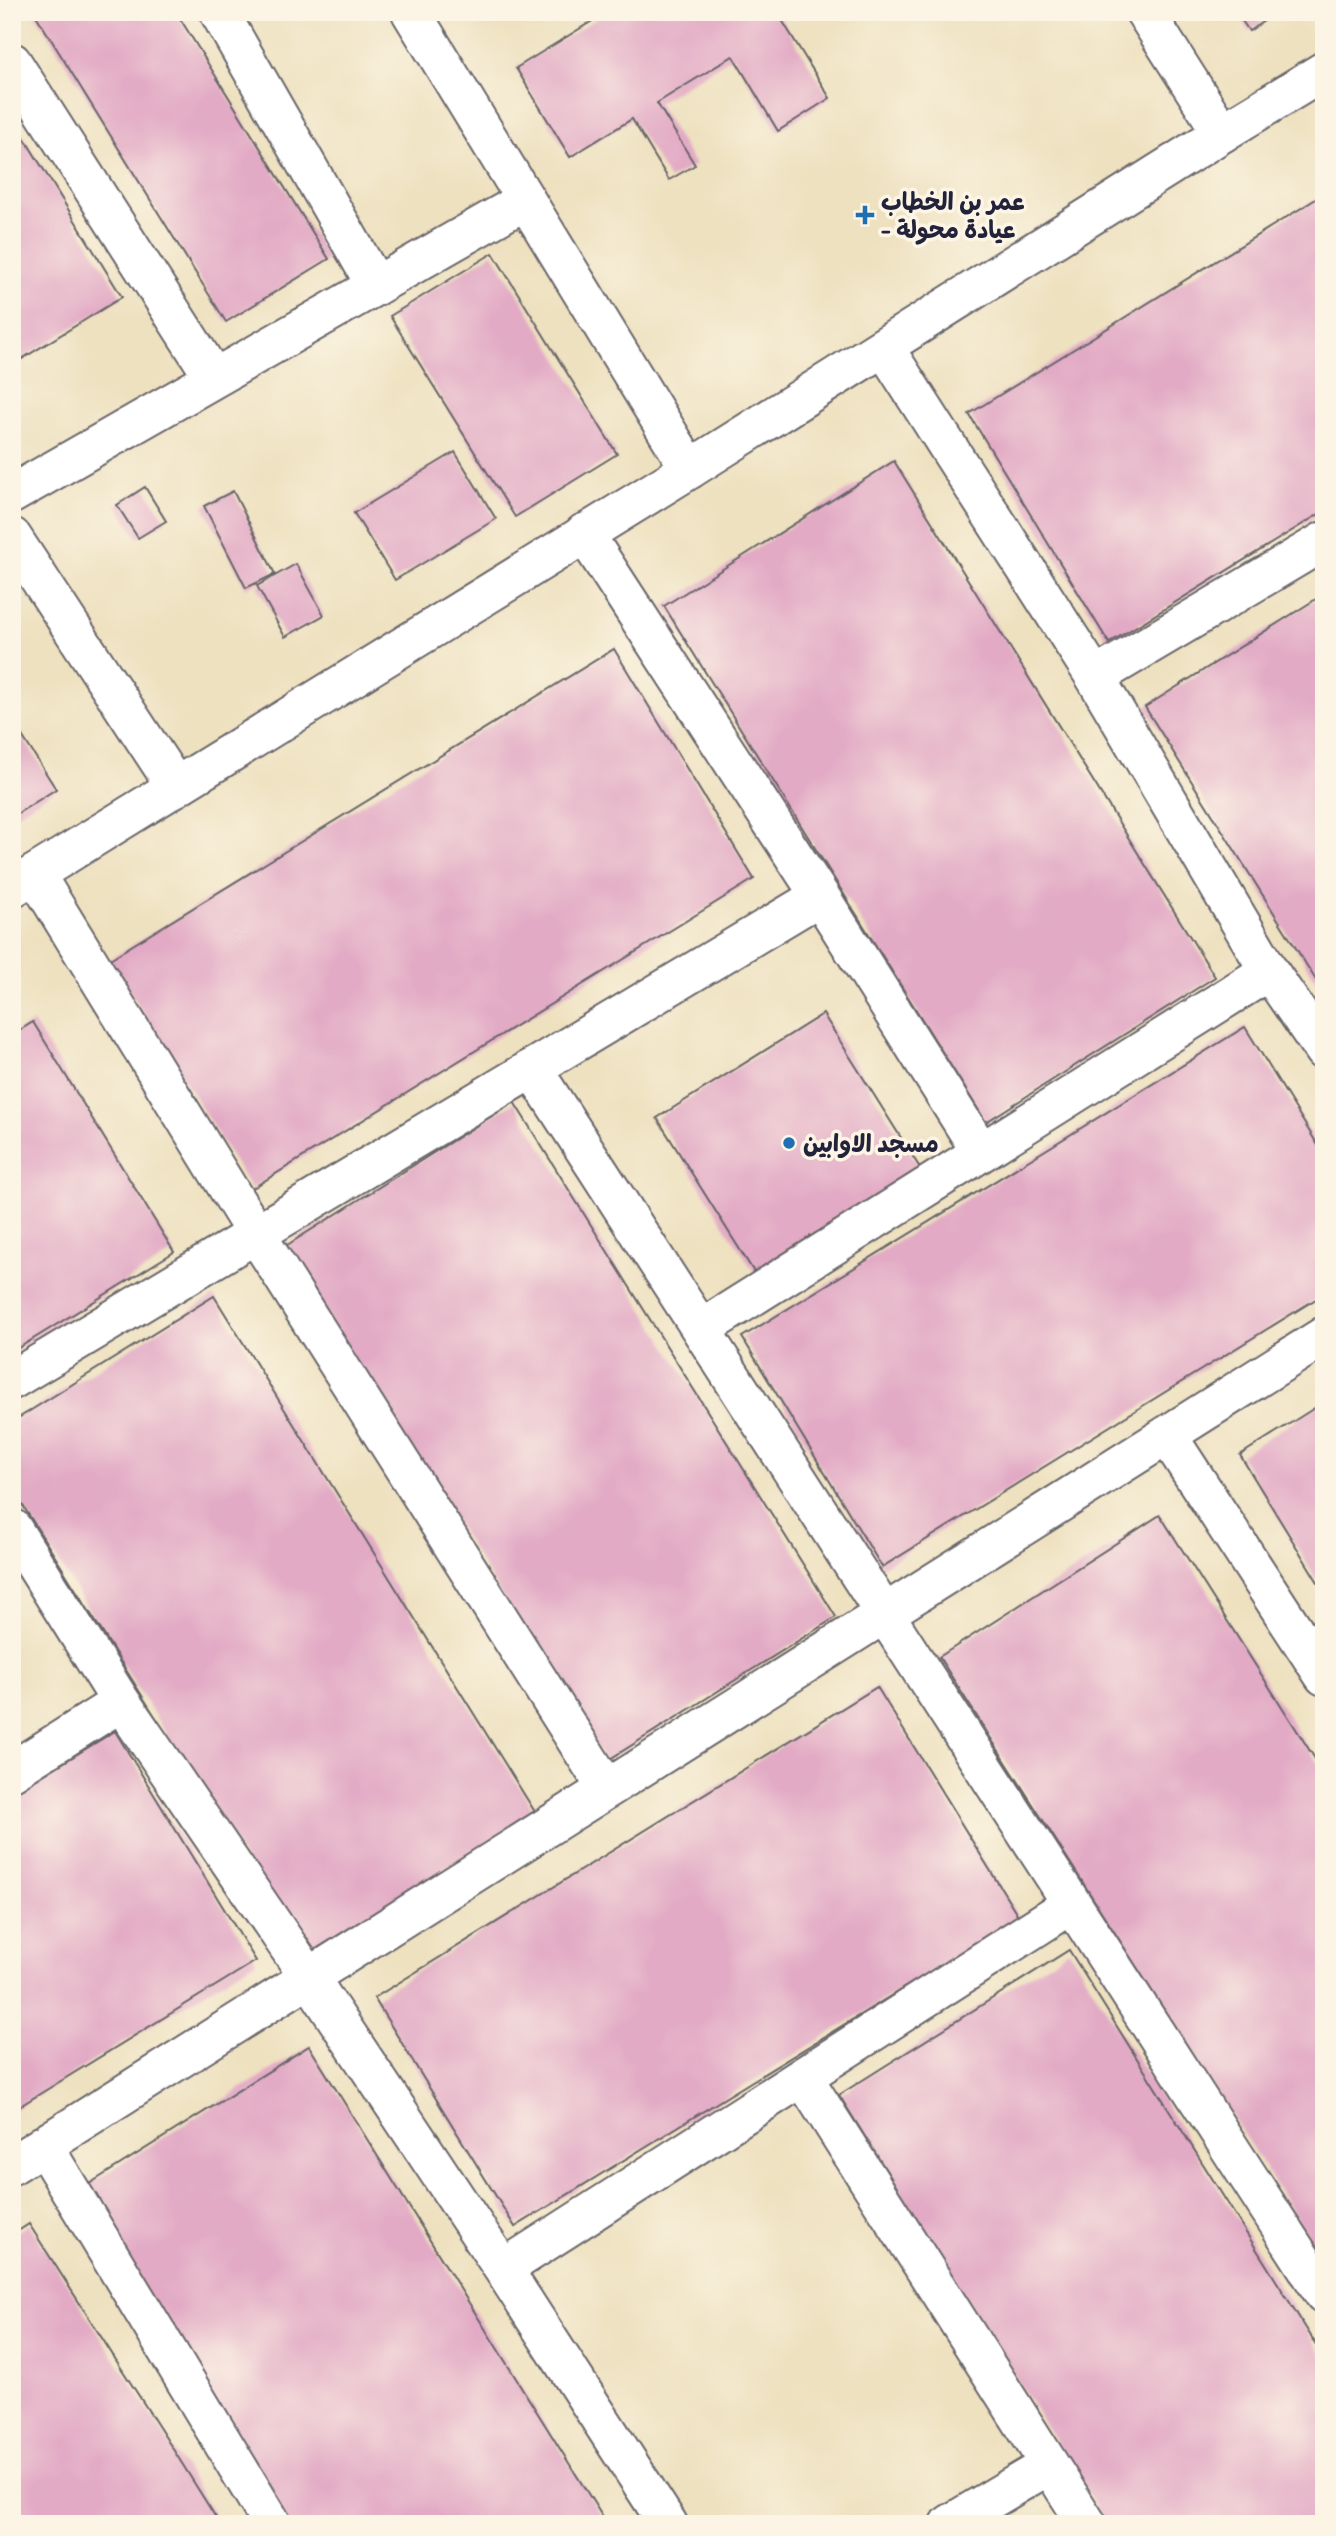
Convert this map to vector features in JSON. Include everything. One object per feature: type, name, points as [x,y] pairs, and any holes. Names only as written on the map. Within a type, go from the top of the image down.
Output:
[{"type":"street","points":[[219,12],[376,286]]},
{"type":"street","points":[[411,12],[690,468]]},
{"type":"street","points":[[1145,12],[1222,132]]},
{"type":"street","points":[[12,62],[214,378]]},
{"type":"street","points":[[607,1789],[256,1234],[24,881],[690,468],[1222,132],[1324,71]]},
{"type":"street","points":[[12,494],[526,200]]},
{"type":"street","points":[[884,346],[1094,677],[1269,971],[1324,1051]]},
{"type":"street","points":[[584,533],[820,896],[981,1152]]},
{"type":"street","points":[[12,537],[176,787]]},
{"type":"street","points":[[1094,677],[1324,541]]},
{"type":"street","points":[[12,1380],[820,896]]},
{"type":"street","points":[[701,1329],[1269,971]]},
{"type":"street","points":[[532,1068],[1324,2294]]},
{"type":"street","points":[[272,2524],[28,2155],[1324,1336]]},
{"type":"street","points":[[1167,1435],[1324,1676]]},
{"type":"street","points":[[12,1528],[121,1702],[503,2269],[668,2524]]},
{"type":"street","points":[[12,1771],[121,1702]]},
{"type":"street","points":[[503,2269],[1072,1904]]},
{"type":"street","points":[[803,2077],[1087,2524]]},
{"type":"street","points":[[950,2524],[1049,2465]]},
{"type":"building","points":[[34,12],[176,12],[329,259],[226,322]]},
{"type":"building","points":[[607,12],[777,12],[830,98],[778,131],[733,56],[657,103],[695,165],[669,180],[632,119],[570,157],[516,68]]},
{"type":"building","points":[[1236,12],[1277,12],[1249,31]]},
{"type":"building","points":[[12,118],[122,297],[20,360],[12,347]]},
{"type":"building","points":[[1324,194],[1324,511],[1109,643],[969,414]]},
{"type":"building","points":[[493,253],[617,454],[515,517],[390,316]]},
{"type":"building","points":[[455,452],[496,519],[395,580],[354,513]]},
{"type":"building","points":[[894,461],[1215,977],[986,1122],[664,606]]},
{"type":"building","points":[[145,487],[166,521],[138,538],[117,505]]},
{"type":"building","points":[[233,491],[275,574],[246,588],[204,506]]},
{"type":"building","points":[[296,564],[324,615],[285,637],[257,586]]},
{"type":"building","points":[[1324,594],[1324,993],[1145,707]]},
{"type":"building","points":[[614,649],[754,879],[251,1189],[110,959]]},
{"type":"building","points":[[12,720],[56,789],[12,817]]},
{"type":"building","name":"مسجد الاوابين","points":[[823,1014],[920,1168],[754,1272],[657,1118]]},
{"type":"building","points":[[33,1022],[174,1252],[12,1352],[12,1035]]},
{"type":"building","points":[[1245,1027],[1324,1155],[1324,1294],[882,1567],[742,1337]]},
{"type":"building","points":[[514,1102],[836,1617],[605,1762],[284,1247]]},
{"type":"building","points":[[214,1296],[535,1812],[305,1956],[12,1488],[12,1422]]},
{"type":"building","points":[[1324,1402],[1324,1592],[1240,1455]]},
{"type":"building","points":[[1160,1515],[1324,1773],[1324,2261],[939,1657]]},
{"type":"building","points":[[877,1687],[1019,1917],[515,2227],[374,1998]]},
{"type":"building","points":[[115,1731],[256,1961],[12,2111],[12,1794]]},
{"type":"building","points":[[1069,1950],[1324,2357],[1324,2524],[1107,2524],[839,2095]]},
{"type":"building","points":[[309,2046],[607,2524],[286,2524],[78,2191]]},
{"type":"building","points":[[29,2224],[220,2524],[12,2524],[12,2235]]},
{"type":"place","name":"عمر بن الخطاب - عيادة محولة","points":[[865,215]]},
{"type":"place","name":"مسجد الاوابين","points":[[789,1143]]}]
